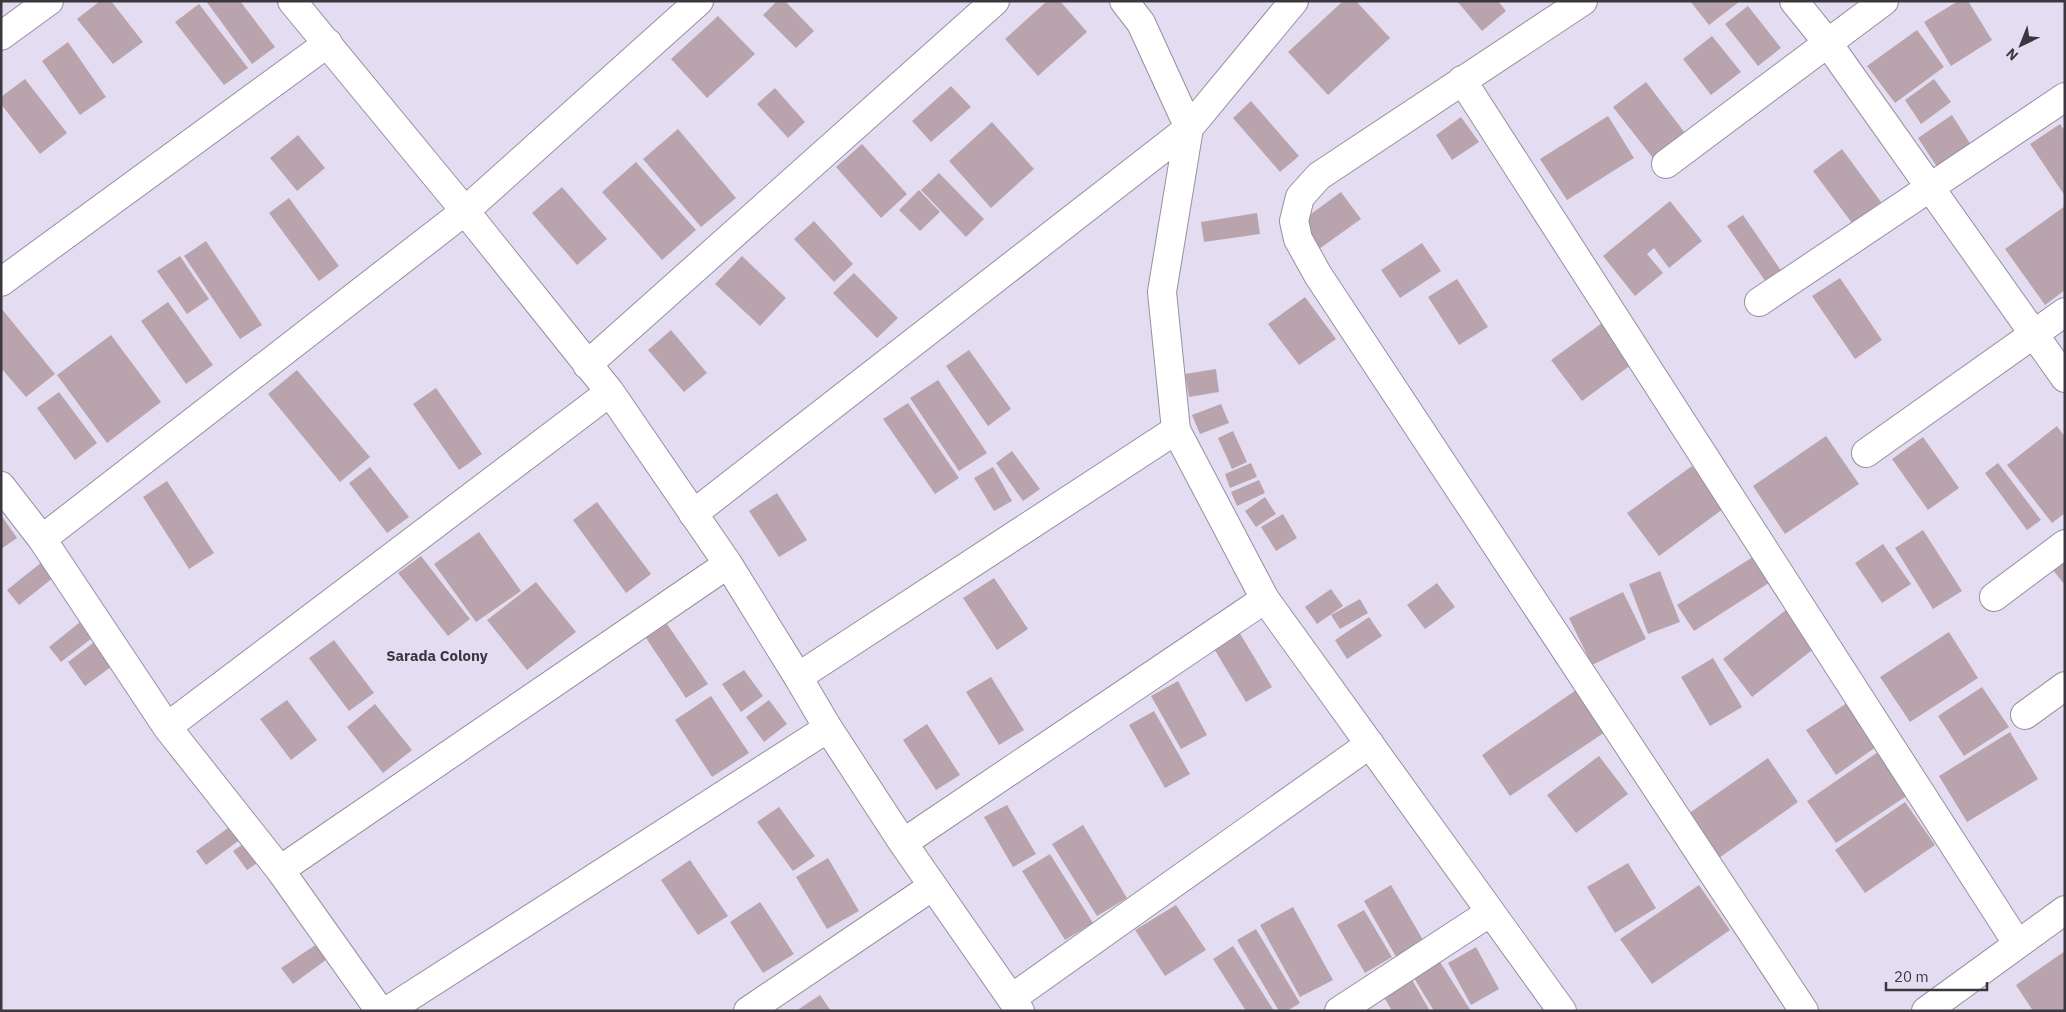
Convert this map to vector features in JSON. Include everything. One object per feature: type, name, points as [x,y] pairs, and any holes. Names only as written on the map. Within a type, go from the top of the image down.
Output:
[{"type":"street","points":[[1,36],[49,1]]},
{"type":"street","points":[[292,1],[328,42],[610,392],[728,564],[828,728],[903,843],[1016,1004],[1370,744]]},
{"type":"street","points":[[42,539],[465,211],[699,1]]},
{"type":"street","points":[[587,364],[995,1]]},
{"type":"street","points":[[1124,1],[1141,23],[1189,128],[1162,292],[1176,430],[1265,599],[1489,913],[1562,1011]]},
{"type":"street","points":[[693,514],[1189,128],[1294,1]]},
{"type":"street","points":[[1583,1],[1320,176],[1300,197],[1294,221],[1298,239],[1318,276],[1804,1011]]},
{"type":"street","points":[[1794,1],[1827,42],[1932,188],[2033,335],[2065,378]]},
{"type":"street","points":[[1666,164],[1884,1]]},
{"type":"street","points":[[1,282],[328,42]]},
{"type":"street","points":[[1462,80],[2017,943]]},
{"type":"street","points":[[1759,302],[1932,188],[2065,97]]},
{"type":"street","points":[[1866,453],[2065,312]]},
{"type":"street","points":[[167,727],[610,392]]},
{"type":"street","points":[[798,677],[1176,430]]},
{"type":"street","points":[[1,486],[42,539],[167,727],[280,870],[380,1011]]},
{"type":"street","points":[[1994,597],[2065,544]]},
{"type":"street","points":[[280,870],[728,564]]},
{"type":"street","points":[[903,843],[1265,599]]},
{"type":"street","points":[[2024,715],[2065,686]]},
{"type":"street","points":[[386,1011],[828,728]]},
{"type":"street","points":[[748,1011],[933,886]]},
{"type":"street","points":[[1926,1011],[2017,943],[2065,910]]},
{"type":"street","points":[[1339,1011],[1489,913]]},
{"type":"building","points":[[100,1],[111,1],[143,42],[113,64],[77,19]]},
{"type":"building","points":[[206,1],[240,1],[275,47],[252,64]]},
{"type":"building","points":[[777,1],[785,1],[814,31],[796,48],[763,15]]},
{"type":"building","points":[[1047,1],[1060,1],[1087,32],[1038,76],[1005,39]]},
{"type":"building","points":[[1343,1],[1356,1],[1390,38],[1328,95],[1288,52]]},
{"type":"building","points":[[1457,1],[1498,1],[1506,11],[1482,31]]},
{"type":"building","points":[[1690,1],[1740,1],[1709,25]]},
{"type":"building","points":[[1958,1],[1968,1],[1992,40],[1951,66],[1924,22]]},
{"type":"building","points":[[199,4],[248,68],[224,85],[175,22]]},
{"type":"building","points":[[1748,6],[1781,48],[1758,66],[1725,24]]},
{"type":"building","points":[[718,16],[755,54],[707,98],[671,59]]},
{"type":"building","points":[[1917,30],[1944,67],[1895,103],[1867,66]]},
{"type":"building","points":[[1712,36],[1741,72],[1711,95],[1683,59]]},
{"type":"building","points":[[68,42],[106,97],[80,115],[42,61]]},
{"type":"building","points":[[25,79],[67,133],[40,154],[1,104],[1,97]]},
{"type":"building","points":[[1934,79],[1951,102],[1921,124],[1905,100]]},
{"type":"building","points":[[1646,82],[1685,133],[1653,158],[1613,107]]},
{"type":"building","points":[[951,86],[971,107],[931,142],[912,121]]},
{"type":"building","points":[[775,88],[805,122],[788,138],[757,104]]},
{"type":"building","points":[[1251,101],[1299,156],[1280,172],[1233,118]]},
{"type":"building","points":[[1952,115],[1971,145],[1937,167],[1918,138]]},
{"type":"building","points":[[1608,116],[1634,158],[1567,200],[1540,159]]},
{"type":"building","points":[[1461,117],[1479,142],[1452,160],[1436,135]]},
{"type":"building","points":[[992,122],[1034,169],[991,208],[949,161]]},
{"type":"building","points":[[2060,124],[2065,131],[2065,196],[2030,144]]},
{"type":"building","points":[[678,129],[736,198],[701,227],[643,159]]},
{"type":"building","points":[[298,135],[325,168],[297,191],[270,158]]},
{"type":"building","points":[[862,144],[907,194],[881,218],[836,167]]},
{"type":"building","points":[[1842,149],[1881,202],[1852,223],[1813,171]]},
{"type":"building","points":[[636,162],[696,230],[662,260],[602,192]]},
{"type":"building","points":[[939,173],[984,219],[966,237],[921,190]]},
{"type":"building","points":[[562,187],[607,239],[577,265],[532,213]]},
{"type":"building","points":[[919,190],[940,212],[920,231],[899,210]]},
{"type":"building","points":[[1341,192],[1361,219],[1319,249],[1300,222]]},
{"type":"building","points":[[289,198],[339,266],[319,281],[269,213]]},
{"type":"building","points":[[1670,201],[1702,241],[1669,268],[1654,248],[1647,254],[1663,273],[1635,296],[1603,256]]},
{"type":"building","points":[[2065,206],[2065,290],[2045,305],[2005,249]]},
{"type":"building","points":[[1257,213],[1260,234],[1204,242],[1201,222]]},
{"type":"building","points":[[1743,215],[1782,272],[1766,282],[1727,226]]},
{"type":"building","points":[[814,221],[853,264],[834,282],[794,239]]},
{"type":"building","points":[[206,241],[262,325],[240,339],[184,256]]},
{"type":"building","points":[[1422,243],[1441,271],[1400,298],[1381,270]]},
{"type":"building","points":[[180,256],[209,299],[187,314],[157,271]]},
{"type":"building","points":[[742,256],[786,298],[760,326],[715,284]]},
{"type":"building","points":[[854,273],[898,318],[877,338],[833,293]]},
{"type":"building","points":[[1840,278],[1882,340],[1855,359],[1812,296]]},
{"type":"building","points":[[1457,279],[1488,327],[1459,345],[1428,297]]},
{"type":"building","points":[[1305,297],[1336,339],[1299,365],[1268,324]]},
{"type":"building","points":[[168,302],[213,365],[186,384],[141,321]]},
{"type":"building","points":[[1,308],[55,374],[26,397],[1,368]]},
{"type":"building","points":[[1605,321],[1635,362],[1582,401],[1551,360]]},
{"type":"building","points":[[671,330],[707,373],[684,392],[648,350]]},
{"type":"building","points":[[111,335],[161,402],[107,443],[57,375]]},
{"type":"building","points":[[969,350],[1011,409],[988,426],[946,366]]},
{"type":"building","points":[[1216,369],[1219,392],[1189,397],[1185,374]]},
{"type":"building","points":[[297,370],[370,457],[340,482],[268,394]]},
{"type":"building","points":[[938,380],[987,453],[959,471],[910,398]]},
{"type":"building","points":[[436,388],[482,454],[459,470],[413,404]]},
{"type":"building","points":[[59,392],[97,443],[75,460],[37,408]]},
{"type":"building","points":[[908,403],[959,478],[935,494],[883,419]]},
{"type":"building","points":[[1221,404],[1229,423],[1200,434],[1192,415]]},
{"type":"building","points":[[2057,426],[2065,437],[2065,513],[2052,523],[2007,465]]},
{"type":"building","points":[[1233,431],[1247,462],[1232,469],[1218,438]]},
{"type":"building","points":[[1826,436],[1859,484],[1785,534],[1753,486]]},
{"type":"building","points":[[1923,437],[1959,488],[1928,510],[1892,459]]},
{"type":"building","points":[[1012,451],[1040,489],[1023,501],[996,463]]},
{"type":"building","points":[[1251,463],[1257,477],[1230,488],[1225,474]]},
{"type":"building","points":[[1998,463],[2041,520],[2027,530],[1985,473]]},
{"type":"building","points":[[1692,466],[1723,509],[1659,556],[1627,513]]},
{"type":"building","points":[[370,467],[409,517],[387,533],[349,483]]},
{"type":"building","points":[[993,467],[1012,501],[994,511],[974,478]]},
{"type":"building","points":[[1259,480],[1265,493],[1237,506],[1231,492]]},
{"type":"building","points":[[167,481],[214,553],[189,569],[143,497]]},
{"type":"building","points":[[777,493],[807,540],[779,557],[749,511]]},
{"type":"building","points":[[1265,497],[1276,514],[1256,527],[1245,511]]},
{"type":"building","points":[[597,502],[651,574],[626,593],[573,520]]},
{"type":"building","points":[[1283,514],[1297,538],[1276,551],[1261,527]]},
{"type":"building","points":[[1,515],[17,538],[1,549]]},
{"type":"building","points":[[1923,530],[1962,591],[1933,609],[1895,548]]},
{"type":"building","points":[[479,532],[521,591],[476,622],[434,564]]},
{"type":"building","points":[[1883,544],[1911,584],[1882,603],[1855,563]]},
{"type":"building","points":[[1756,555],[1772,581],[1694,631],[1677,605]]},
{"type":"building","points":[[421,556],[470,619],[448,636],[398,573]]},
{"type":"building","points":[[2065,559],[2065,585],[2052,569]]},
{"type":"building","points":[[42,562],[54,577],[19,605],[7,590]]},
{"type":"building","points":[[1660,571],[1680,622],[1648,634],[1629,584]]},
{"type":"building","points":[[994,578],[1028,629],[997,650],[963,598]]},
{"type":"building","points":[[536,582],[576,632],[527,670],[487,620]]},
{"type":"building","points":[[1437,583],[1455,607],[1425,629],[1407,605]]},
{"type":"building","points":[[1331,589],[1343,606],[1317,624],[1305,607]]},
{"type":"building","points":[[1623,592],[1646,639],[1592,665],[1569,618]]},
{"type":"building","points":[[1360,599],[1368,613],[1340,629],[1331,615]]},
{"type":"building","points":[[1786,610],[1816,647],[1752,697],[1723,659]]},
{"type":"building","points":[[1369,617],[1382,636],[1347,659],[1335,640]]},
{"type":"building","points":[[84,619],[96,635],[61,662],[49,647]]},
{"type":"building","points":[[667,624],[708,684],[686,698],[646,638]]},
{"type":"building","points":[[1239,632],[1272,687],[1246,702],[1213,647]]},
{"type":"building","points":[[1949,632],[1978,678],[1910,722],[1880,677]]},
{"type":"building","points":[[97,640],[115,664],[85,686],[68,662]]},
{"type":"building","points":[[334,640],[374,693],[349,711],[309,658]]},
{"type":"building","points":[[1713,658],[1742,707],[1710,726],[1681,677]]},
{"type":"building","points":[[744,670],[763,696],[741,712],[722,684]]},
{"type":"building","points":[[991,677],[1024,730],[999,745],[966,692]]},
{"type":"building","points":[[1178,681],[1207,735],[1181,749],[1151,696]]},
{"type":"building","points":[[1982,687],[2009,727],[1964,756],[1938,716]]},
{"type":"building","points":[[1579,688],[1608,730],[1510,796],[1482,755]]},
{"type":"building","points":[[711,696],[749,753],[712,777],[675,720]]},
{"type":"building","points":[[287,700],[317,740],[291,760],[260,719]]},
{"type":"building","points":[[769,700],[787,724],[764,742],[746,717]]},
{"type":"building","points":[[1847,703],[1876,747],[1836,775],[1806,730]]},
{"type":"building","points":[[375,704],[412,750],[383,773],[347,727]]},
{"type":"building","points":[[1154,711],[1190,774],[1165,788],[1129,725]]},
{"type":"building","points":[[927,724],[960,775],[936,790],[903,740]]},
{"type":"building","points":[[2010,732],[2038,779],[1967,822],[1939,776]]},
{"type":"building","points":[[1881,750],[1911,793],[1836,843],[1807,801]]},
{"type":"building","points":[[1599,756],[1628,794],[1576,833],[1547,795]]},
{"type":"building","points":[[1768,758],[1798,802],[1719,858],[1688,814]]},
{"type":"building","points":[[1905,802],[1935,845],[1865,893],[1835,850]]},
{"type":"building","points":[[1007,805],[1036,854],[1013,867],[984,817]]},
{"type":"building","points":[[779,807],[815,856],[793,871],[757,822]]},
{"type":"building","points":[[235,823],[245,836],[206,865],[196,851]]},
{"type":"building","points":[[1083,825],[1127,898],[1097,916],[1052,844]]},
{"type":"building","points":[[246,842],[260,861],[247,870],[233,851]]},
{"type":"building","points":[[1050,854],[1093,923],[1065,940],[1022,871]]},
{"type":"building","points":[[828,858],[859,911],[827,929],[796,877]]},
{"type":"building","points":[[690,860],[728,916],[698,935],[661,880]]},
{"type":"building","points":[[1628,863],[1656,908],[1615,933],[1587,887]]},
{"type":"building","points":[[1391,885],[1426,945],[1399,962],[1364,901]]},
{"type":"building","points":[[1699,885],[1730,930],[1652,984],[1620,939]]},
{"type":"building","points":[[760,902],[794,954],[763,973],[730,922]]},
{"type":"building","points":[[1176,905],[1206,950],[1165,976],[1135,930]]},
{"type":"building","points":[[1293,907],[1333,980],[1300,997],[1260,925]]},
{"type":"building","points":[[1364,910],[1392,957],[1365,973],[1337,925]]},
{"type":"building","points":[[1256,929],[1300,1003],[1287,1011],[1279,1011],[1237,940]]},
{"type":"building","points":[[320,942],[330,957],[293,984],[281,968]]},
{"type":"building","points":[[1233,946],[1274,1011],[1246,1011],[1213,959]]},
{"type":"building","points":[[1476,947],[1499,989],[1471,1005],[1448,963]]},
{"type":"building","points":[[2065,951],[2065,1011],[2033,1011],[2016,985]]},
{"type":"building","points":[[1437,957],[1471,1011],[1434,1011],[1411,973]]},
{"type":"building","points":[[1411,978],[1430,1011],[1392,1011],[1382,994]]},
{"type":"building","points":[[820,995],[831,1011],[796,1011]]},
{"type":"district","name":"Sarada Colony","points":[[437,655]]}]
